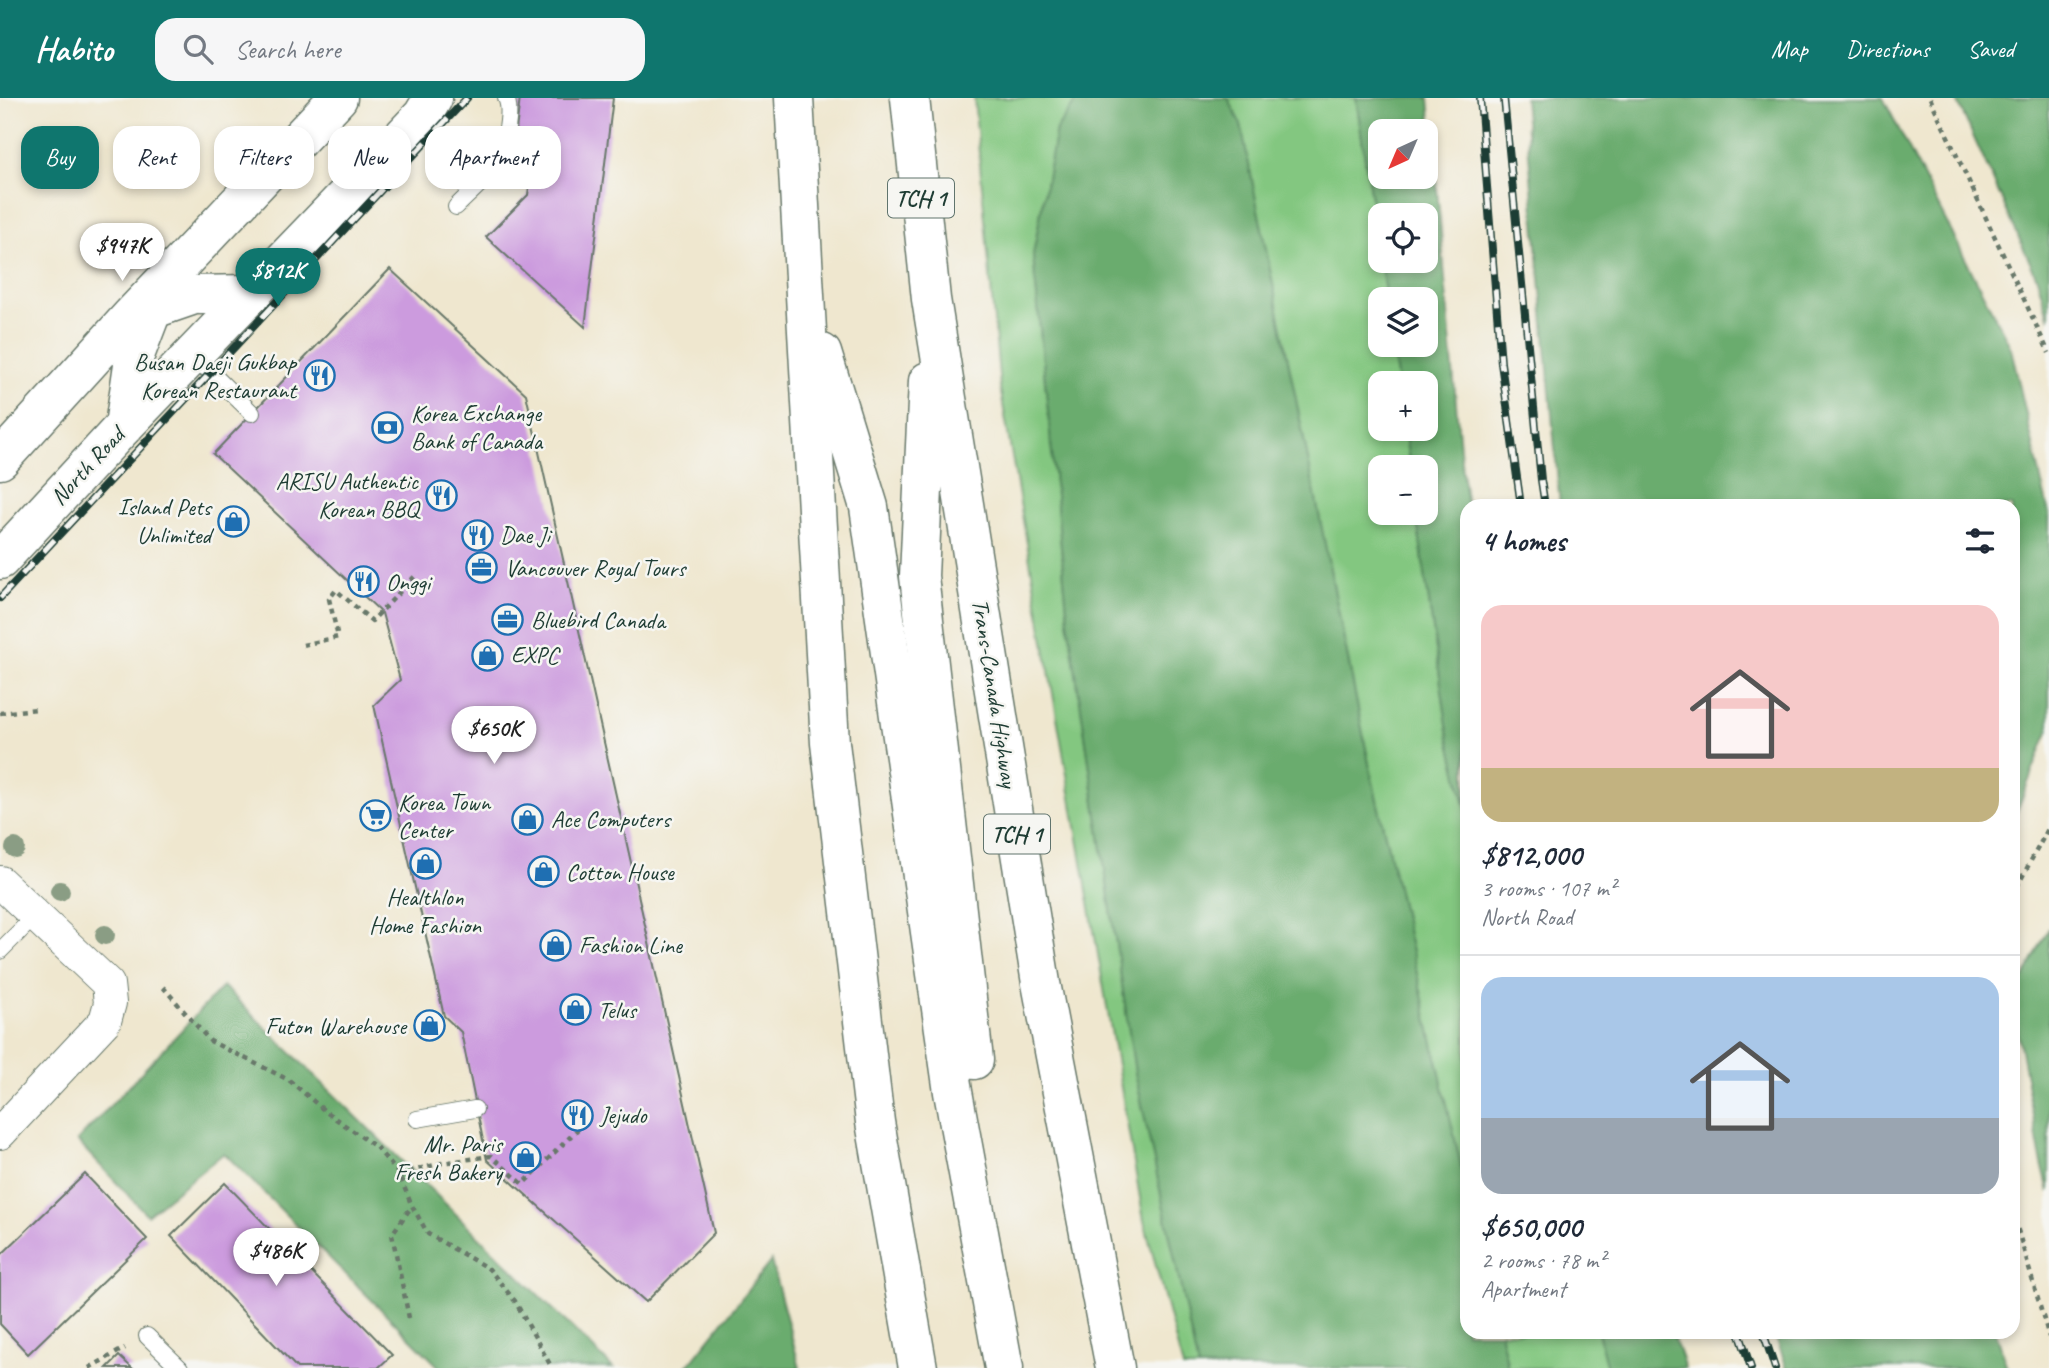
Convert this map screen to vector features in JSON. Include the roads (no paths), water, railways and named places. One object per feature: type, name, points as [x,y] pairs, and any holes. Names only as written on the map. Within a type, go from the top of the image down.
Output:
[{"type":"main road","points":[[0,460],[338,98]]},
{"type":"main road","name":"North Road","points":[[0,559],[423,115],[433,98]]},
{"type":"main road","points":[[794,98],[830,743],[875,1122],[918,1368]]},
{"type":"main road","name":"Trans-Canada Highway","points":[[911,98],[931,299],[1041,983],[1115,1368]]},
{"type":"main road","points":[[804,290],[869,507],[953,1092],[1004,1368]]},
{"type":"main road","points":[[146,306],[194,295],[250,294]]},
{"type":"main road","points":[[931,299],[919,576],[976,1076],[1029,1368]]},
{"type":"main road","points":[[124,426],[134,358],[146,306]]},
{"type":"street","points":[[0,882],[108,984],[110,1003],[105,1021],[0,1133]]},
{"type":"lane","points":[[456,207],[495,167],[508,122],[509,103],[506,98]]},
{"type":"lane","points":[[193,355],[252,414]]},
{"type":"lane","points":[[0,951],[36,915]]},
{"type":"lane","points":[[417,1119],[475,1109]]},
{"type":"lane","points":[[147,1336],[180,1368]]},
{"type":"railway","points":[[0,598],[467,98]]},
{"type":"railway","points":[[1480,98],[1501,363],[1520,499]]},
{"type":"railway","points":[[1504,98],[1544,499]]},
{"type":"railway","points":[[1741,1339],[1751,1368]]},
{"type":"railway","points":[[1765,1339],[1775,1368]]},
{"type":"place","name":"Busan Daeji Gukbap Korean Restaurant","points":[[319,376]]},
{"type":"place","name":"Korea Exchange Bank of Canada","points":[[388,427]]},
{"type":"place","name":"ARISU Authentic Korean BBQ","points":[[441,495]]},
{"type":"place","name":"Island Pets Unlimited","points":[[234,521]]},
{"type":"place","name":"Dae Ji","points":[[477,535]]},
{"type":"place","name":"Vancouver Royal Tours","points":[[482,568]]},
{"type":"place","name":"Onggi","points":[[363,582]]},
{"type":"place","name":"Bluebird Canada","points":[[508,620]]},
{"type":"place","name":"EXPC","points":[[488,655]]},
{"type":"place","name":"Korea Town Center","points":[[375,816]]},
{"type":"place","name":"Ace Computers","points":[[528,819]]},
{"type":"place","name":"Healthlon Home Fashion","points":[[425,863]]},
{"type":"place","name":"Cotton House","points":[[543,872]]},
{"type":"place","name":"Fashion Line","points":[[556,945]]},
{"type":"place","name":"Telus","points":[[575,1010]]},
{"type":"place","name":"Futon Warehouse","points":[[429,1026]]},
{"type":"place","name":"Jejudo","points":[[577,1115]]},
{"type":"place","name":"Mr. Paris Fresh Bakery","points":[[525,1158]]}]
